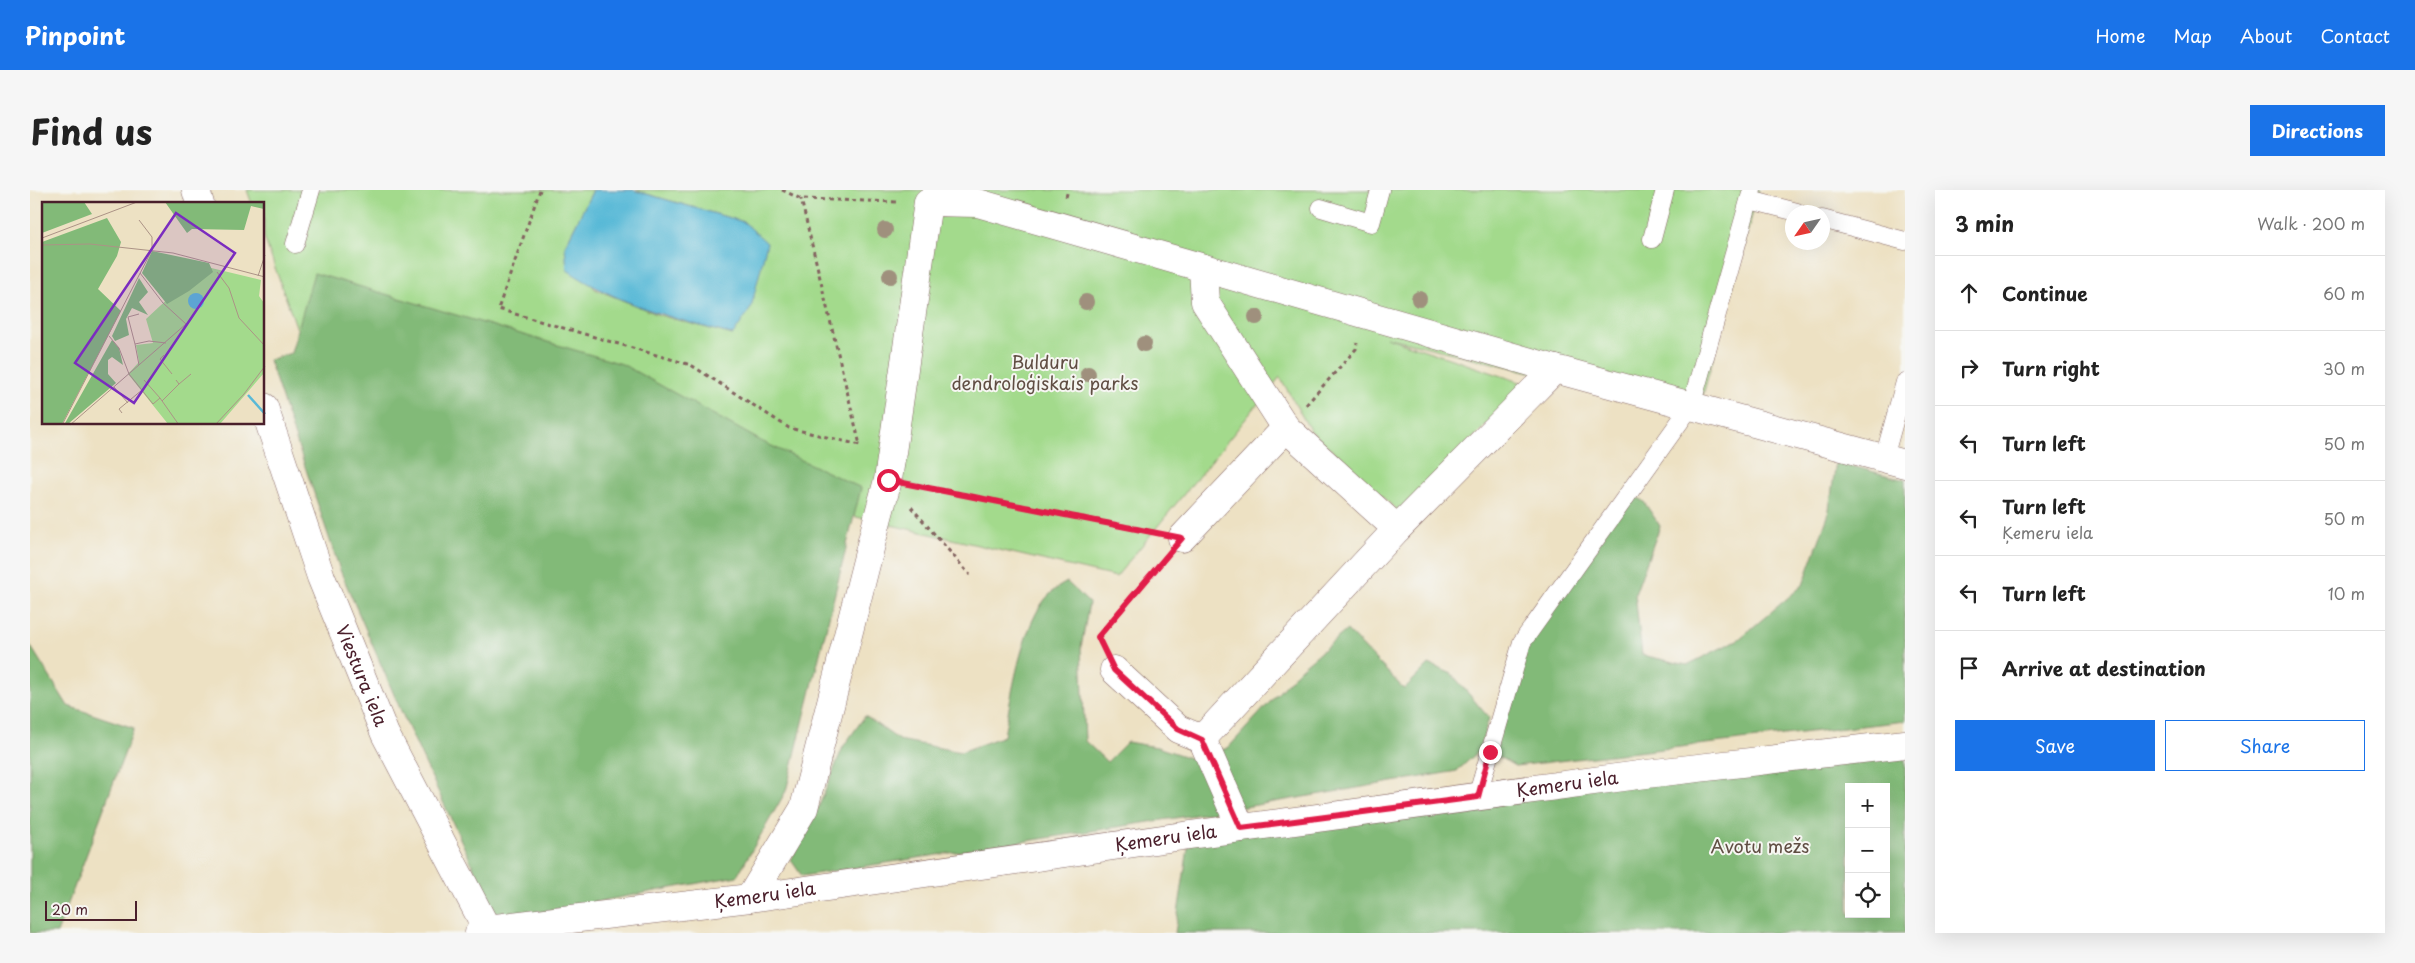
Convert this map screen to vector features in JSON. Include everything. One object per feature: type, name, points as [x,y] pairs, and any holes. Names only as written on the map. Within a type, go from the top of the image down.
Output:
[{"type":"street","points":[[750,898],[804,808],[888,480],[928,202],[978,203],[1555,369],[1895,461]]},
{"type":"street","points":[[1203,268],[1204,302],[1286,428],[1396,529]]},
{"type":"street","points":[[1202,740],[1396,529],[1555,369]]},
{"type":"street","name":"Viestura iela","points":[[265,410],[320,577],[385,734],[485,932]]},
{"type":"street","points":[[1182,538],[1286,428]]},
{"type":"street","points":[[1114,670],[1178,729],[1202,740],[1241,828]]},
{"type":"street","name":"Ķemeru iela","points":[[485,932],[750,898],[1241,828],[1905,744]]},
{"type":"lane","points":[[295,244],[311,190]]},
{"type":"lane","points":[[1320,208],[1371,223],[1380,190]]},
{"type":"lane","points":[[1652,239],[1665,190]]},
{"type":"lane","points":[[1478,797],[1522,642],[1691,406],[1751,195],[1785,208]]},
{"type":"lane","points":[[1830,221],[1905,241]]},
{"type":"lane","points":[[1895,461],[1905,382]]},
{"type":"path","points":[[540,190],[498,308],[691,365],[790,428],[860,446],[801,199]]},
{"type":"path","points":[[783,190],[801,199],[928,202]]},
{"type":"path","points":[[888,480],[1182,538],[1098,637],[1114,670]]},
{"type":"path","points":[[888,480],[970,575]]},
{"type":"green space","name":"Bulduru dendroloģiskais parks","points":[[247,190],[593,190],[565,246],[595,289],[659,315],[733,335],[744,222],[633,190],[1759,190],[1698,413],[1386,337],[1526,384],[1400,513],[1310,430],[1280,377],[1116,577],[320,393],[265,240],[265,202],[251,202]]},
{"type":"green space","points":[[314,273],[622,364],[761,441],[861,488],[786,791],[737,876],[498,920],[405,720],[340,570],[269,360],[291,353]]},
{"type":"green space","points":[[1836,462],[1905,480],[1905,721],[1515,766],[1490,752],[1522,642],[1630,492],[1644,502],[1660,526],[1635,594],[1642,655],[1687,665],[1739,639],[1803,585],[1828,516]]},
{"type":"green space","points":[[1067,582],[1089,603],[1081,648],[1085,741],[1107,762],[1127,742],[1157,747],[1193,759],[1228,748],[1300,669],[1347,630],[1404,689],[1429,664],[1452,674],[1489,718],[1479,751],[1457,771],[1233,809],[802,876],[791,860],[819,806],[843,747],[865,716],[899,740],[961,752],[1004,736],[1019,660],[1032,621],[1041,605],[1051,593]]},
{"type":"green space","points":[[30,645],[68,706],[134,728],[57,933],[30,933]]},
{"type":"green space","name":"Avotu mežs","points":[[1905,744],[1905,933],[1175,933],[1190,835]]},
{"type":"water","points":[[593,190],[633,190],[744,222],[767,243],[751,308],[733,335],[668,316],[606,293],[567,270],[565,246]]},
{"type":"route","points":[[888,480],[1182,538],[1098,637],[1114,670],[1178,729],[1202,740],[1241,828],[1478,797],[1490,752]]}]
